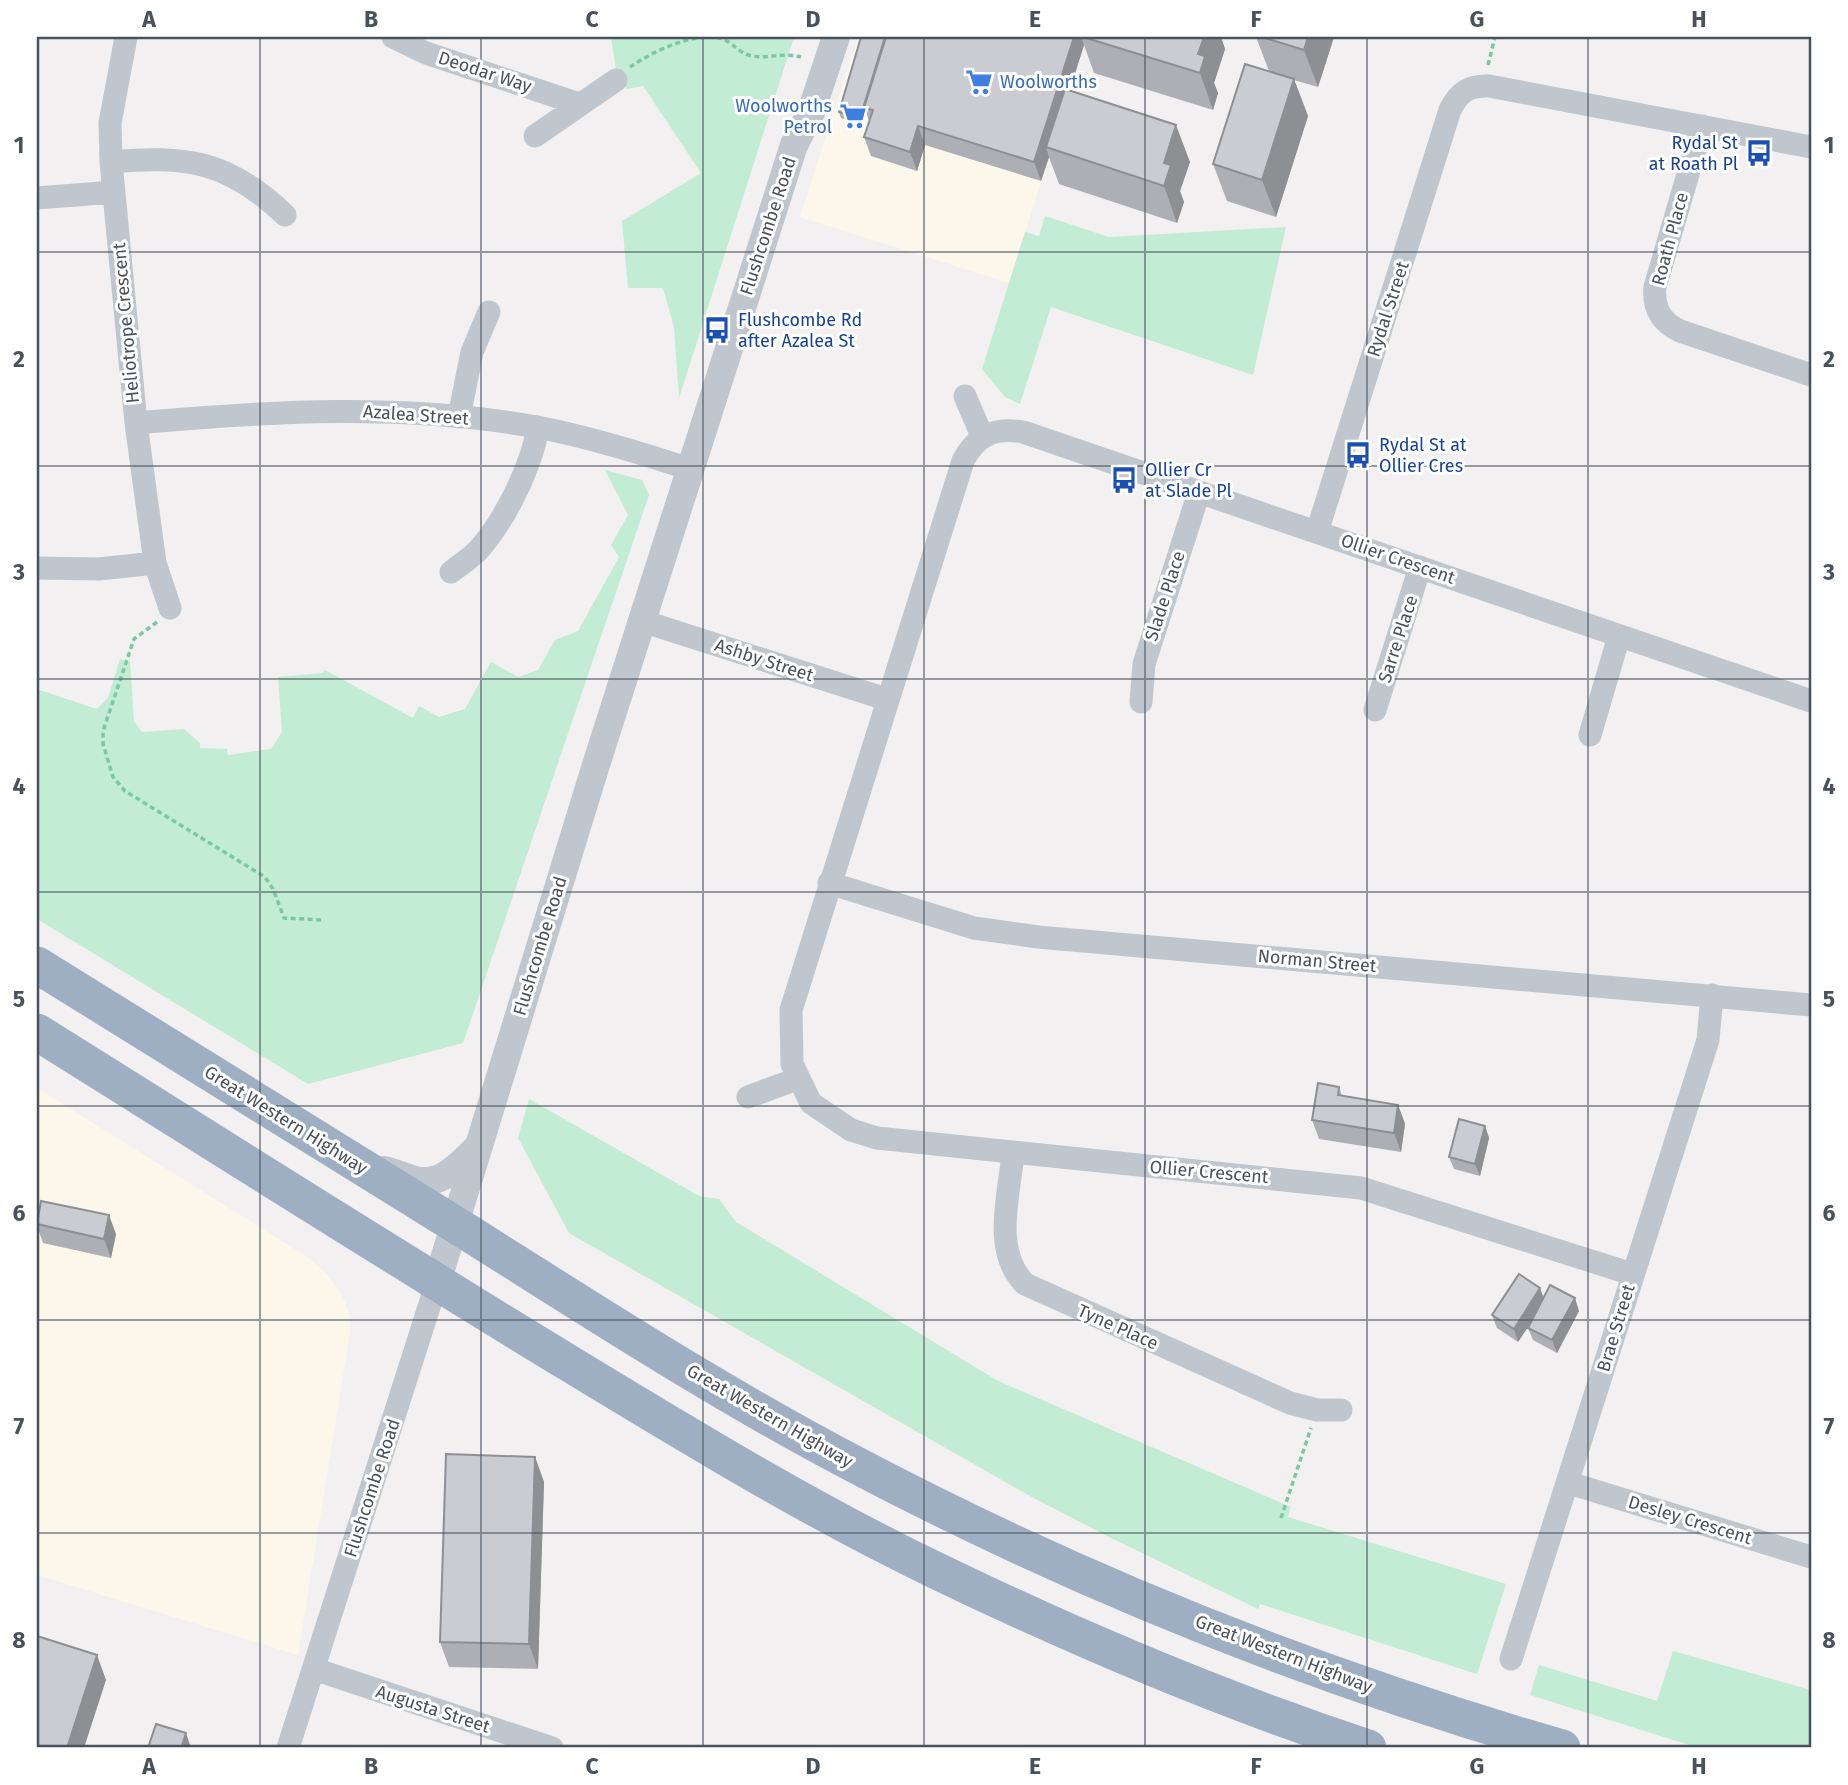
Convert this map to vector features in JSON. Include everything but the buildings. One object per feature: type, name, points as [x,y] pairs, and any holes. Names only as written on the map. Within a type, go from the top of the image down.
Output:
[{"type":"highway","name":"Great Western Highway","points":[[37,965],[662,1355],[856,1465],[1039,1554],[1229,1634],[1375,1690],[1562,1748]]},
{"type":"highway","points":[[37,1032],[437,1282],[746,1470],[937,1571],[1132,1659],[1303,1727],[1368,1748]]},
{"type":"street","name":"Heliotrope Crescent","points":[[126,37],[110,122],[111,162],[136,423],[155,563],[170,608]]},
{"type":"street","name":"Deodar Way","points":[[393,37],[426,53],[579,104]]},
{"type":"street","name":"Flushcombe Road","points":[[288,1748],[456,1225],[690,469],[794,145],[811,113],[836,37]]},
{"type":"street","name":"Flushcombe Road","points":[[794,145],[798,107],[810,47]]},
{"type":"street","points":[[535,136],[615,80]]},
{"type":"street","points":[[1470,85],[1811,147]]},
{"type":"street","name":"Rydal Street","points":[[1317,532],[1451,110],[1459,95],[1470,85]]},
{"type":"street","name":"Roath Place","points":[[1702,126],[1655,287],[1651,317],[1680,331],[1811,375]]},
{"type":"street","points":[[111,162],[159,157],[213,167],[261,192],[285,215]]},
{"type":"street","points":[[37,198],[114,192]]},
{"type":"street","points":[[459,417],[472,352],[489,312]]},
{"type":"street","points":[[965,396],[982,436]]},
{"type":"street","name":"Azalea Street","points":[[136,423],[246,413],[336,410],[459,417],[538,427],[690,469]]},
{"type":"street","points":[[451,572],[481,548],[500,517],[521,481],[535,447],[538,427]]},
{"type":"street","name":"Ollier Crescent","points":[[1632,1274],[1361,1188],[1013,1154],[864,1135],[836,1122],[818,1108],[797,1079],[790,1050],[791,1010],[828,883],[963,461],[971,446],[982,436],[999,430],[1023,432],[1811,701]]},
{"type":"street","name":"Slade Place","points":[[1140,702],[1144,664],[1199,492]]},
{"type":"street","points":[[37,568],[99,569],[155,563]]},
{"type":"street","name":"Sarre Place","points":[[1375,710],[1420,567]]},
{"type":"street","name":"Ashby Street","points":[[642,621],[886,699]]},
{"type":"street","points":[[1590,735],[1619,636]]},
{"type":"street","name":"Norman Street","points":[[828,883],[974,928],[1038,937],[1811,1005]]},
{"type":"street","name":"Brae Street","points":[[1511,1660],[1708,1040],[1712,995]]},
{"type":"street","points":[[748,1097],[797,1079]]},
{"type":"street","points":[[359,1165],[415,1180],[433,1180],[451,1172],[481,1144]]},
{"type":"street","name":"Tyne Place","points":[[1013,1154],[1005,1245],[1012,1268],[1025,1284],[1290,1403],[1317,1410],[1341,1410]]},
{"type":"street","name":"Desley Crescent","points":[[1569,1483],[1811,1557]]},
{"type":"street","name":"Augusta Street","points":[[314,1669],[552,1748]]},
{"type":"path","points":[[1470,85],[1495,37]]},
{"type":"path","points":[[615,80],[625,69],[643,58],[685,41],[718,38],[752,56],[810,47]]},
{"type":"path","points":[[170,608],[134,639],[105,719],[103,744],[113,777],[125,791],[265,877],[273,889],[284,918],[321,920]]},
{"type":"path","points":[[1281,1518],[1317,1410]]},
{"type":"shaded area","points":[[858,37],[1087,37],[1009,283],[800,217]]},
{"type":"shaded area","points":[[37,1088],[306,1256],[327,1274],[342,1295],[350,1315],[350,1333],[298,1655],[37,1575]]},
{"type":"green space","points":[[611,37],[794,37],[679,398],[674,327],[663,288],[628,288],[622,221],[701,173],[643,86],[627,89],[616,70]]},
{"type":"green space","points":[[1045,216],[1109,237],[1286,227],[1253,375],[1051,307],[1020,404],[1005,397],[982,369],[1025,232],[1039,236]]},
{"type":"green space","points":[[605,470],[642,480],[649,495],[463,1043],[308,1084],[37,919],[37,689],[97,709],[108,698],[120,659],[130,661],[134,721],[142,732],[184,729],[200,743],[200,748],[227,749],[228,755],[271,749],[282,732],[278,677],[323,673],[325,670],[413,718],[419,706],[439,717],[465,709],[491,662],[518,677],[538,670],[555,640],[578,631],[619,557],[611,545],[628,515]]},
{"type":"green space","points":[[529,1099],[699,1196],[719,1199],[736,1222],[998,1381],[1291,1507],[1288,1517],[1506,1584],[1477,1674],[1260,1604],[1258,1609],[1105,1535],[1028,1495],[569,1233],[518,1138]]},
{"type":"green space","points":[[1673,1651],[1811,1690],[1811,1748],[1699,1748],[1530,1695],[1539,1665],[1657,1701]]},
{"type":"place","name":"Woolworths","points":[[979,82]]},
{"type":"place","name":"Woolworths Petrol","points":[[853,116]]},
{"type":"place","name":"Rydal St at Roath Pl","points":[[1759,153]]},
{"type":"place","name":"Flushcombe Rd after Azalea St","points":[[717,330]]},
{"type":"place","name":"Rydal St at Ollier Cres","points":[[1358,455]]},
{"type":"place","name":"Ollier Cr at Slade Pl","points":[[1124,480]]}]
